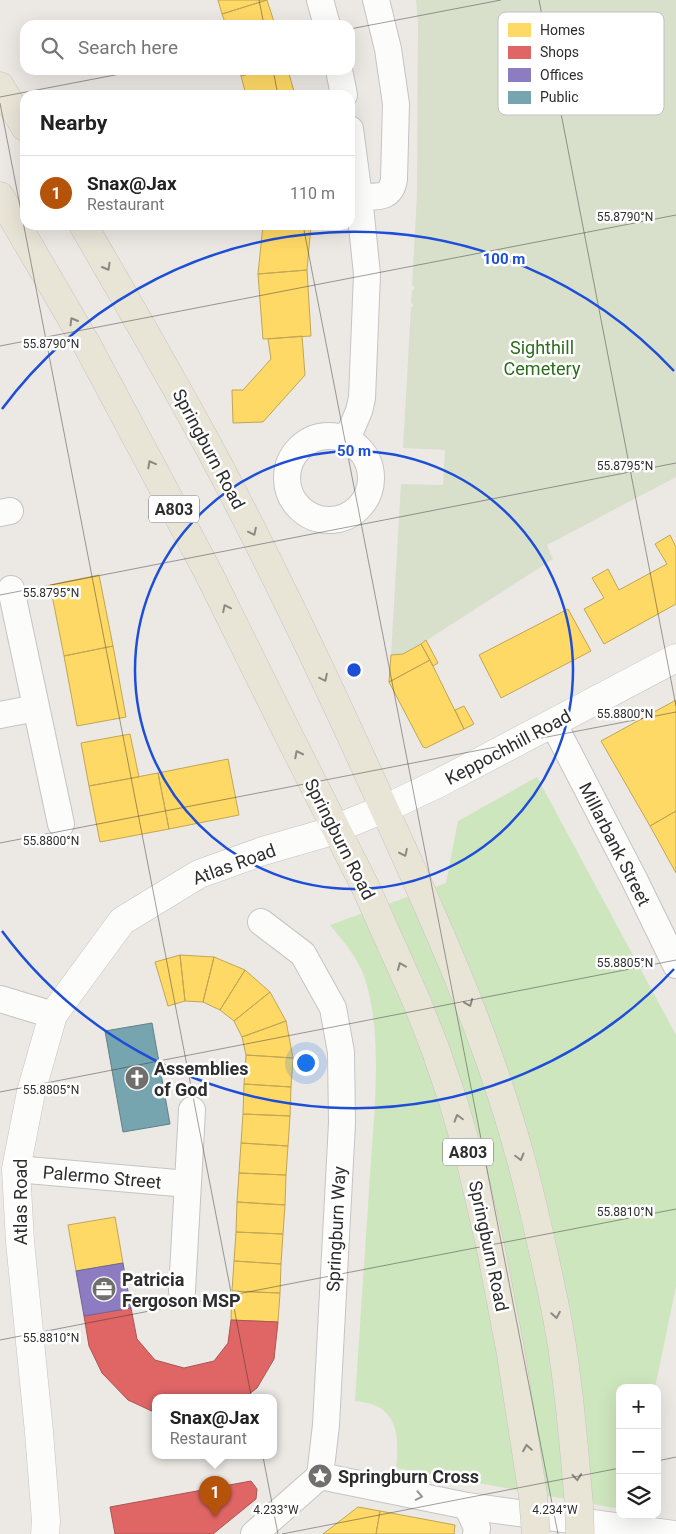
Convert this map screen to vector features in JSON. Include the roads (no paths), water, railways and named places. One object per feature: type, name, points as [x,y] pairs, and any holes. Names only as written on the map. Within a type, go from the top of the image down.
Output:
[{"type":"main road","points":[[0,86],[20,119]]},
{"type":"main road","name":"Springburn Road","points":[[0,196],[87,344],[209,574],[336,828],[394,949],[435,1048],[453,1100],[471,1163],[491,1249],[512,1363],[533,1496],[536,1534]]},
{"type":"main road","name":"Springburn Road","points":[[86,230],[204,439],[242,511],[351,734],[419,885],[476,1021],[520,1156],[540,1236],[564,1358],[572,1420],[580,1534]]},
{"type":"street","points":[[320,0],[326,20]]},
{"type":"street","points":[[359,197],[384,195],[390,191],[394,179],[396,104],[388,49],[376,0]]},
{"type":"street","points":[[340,75],[343,90]]},
{"type":"street","points":[[347,439],[359,411],[362,398],[367,280],[355,167]]},
{"type":"street","points":[[11,589],[61,824]]},
{"type":"street","name":"Keppochhill Road","points":[[336,828],[384,809],[439,783],[676,658]]},
{"type":"street","points":[[0,715],[36,708]]},
{"type":"street","name":"Millarbank Street","points":[[553,723],[634,879],[676,965]]},
{"type":"street","name":"Atlas Road","points":[[45,1534],[46,1521],[39,1432],[20,1242],[16,1170],[31,1092],[53,1015],[122,921],[199,874],[246,856],[305,840],[336,828]]},
{"type":"street","name":"Springburn Way","points":[[261,922],[303,954],[333,1008],[341,1052],[342,1123],[326,1424],[320,1476]]},
{"type":"street","points":[[0,999],[53,1015]]},
{"type":"street","name":"Palermo Street","points":[[182,1291],[192,1110]]},
{"type":"street","name":"Palermo Street","points":[[16,1170],[188,1184]]},
{"type":"street","points":[[254,1534],[320,1476],[466,1506],[673,1534],[676,1512]]},
{"type":"street","points":[[466,1506],[476,1528],[476,1534]]},
{"type":"place","name":"Assemblies of God","points":[[137,1078]]},
{"type":"place","name":"Patricia Fergoson MSP","points":[[104,1289]]},
{"type":"place","name":"Springburn Cross","points":[[320,1476]]},
{"type":"place","name":"Snax@Jax","points":[[215,1517]]},
{"type":"park label","name":"Sighthill Cemetery","points":[[542,357]]}]
